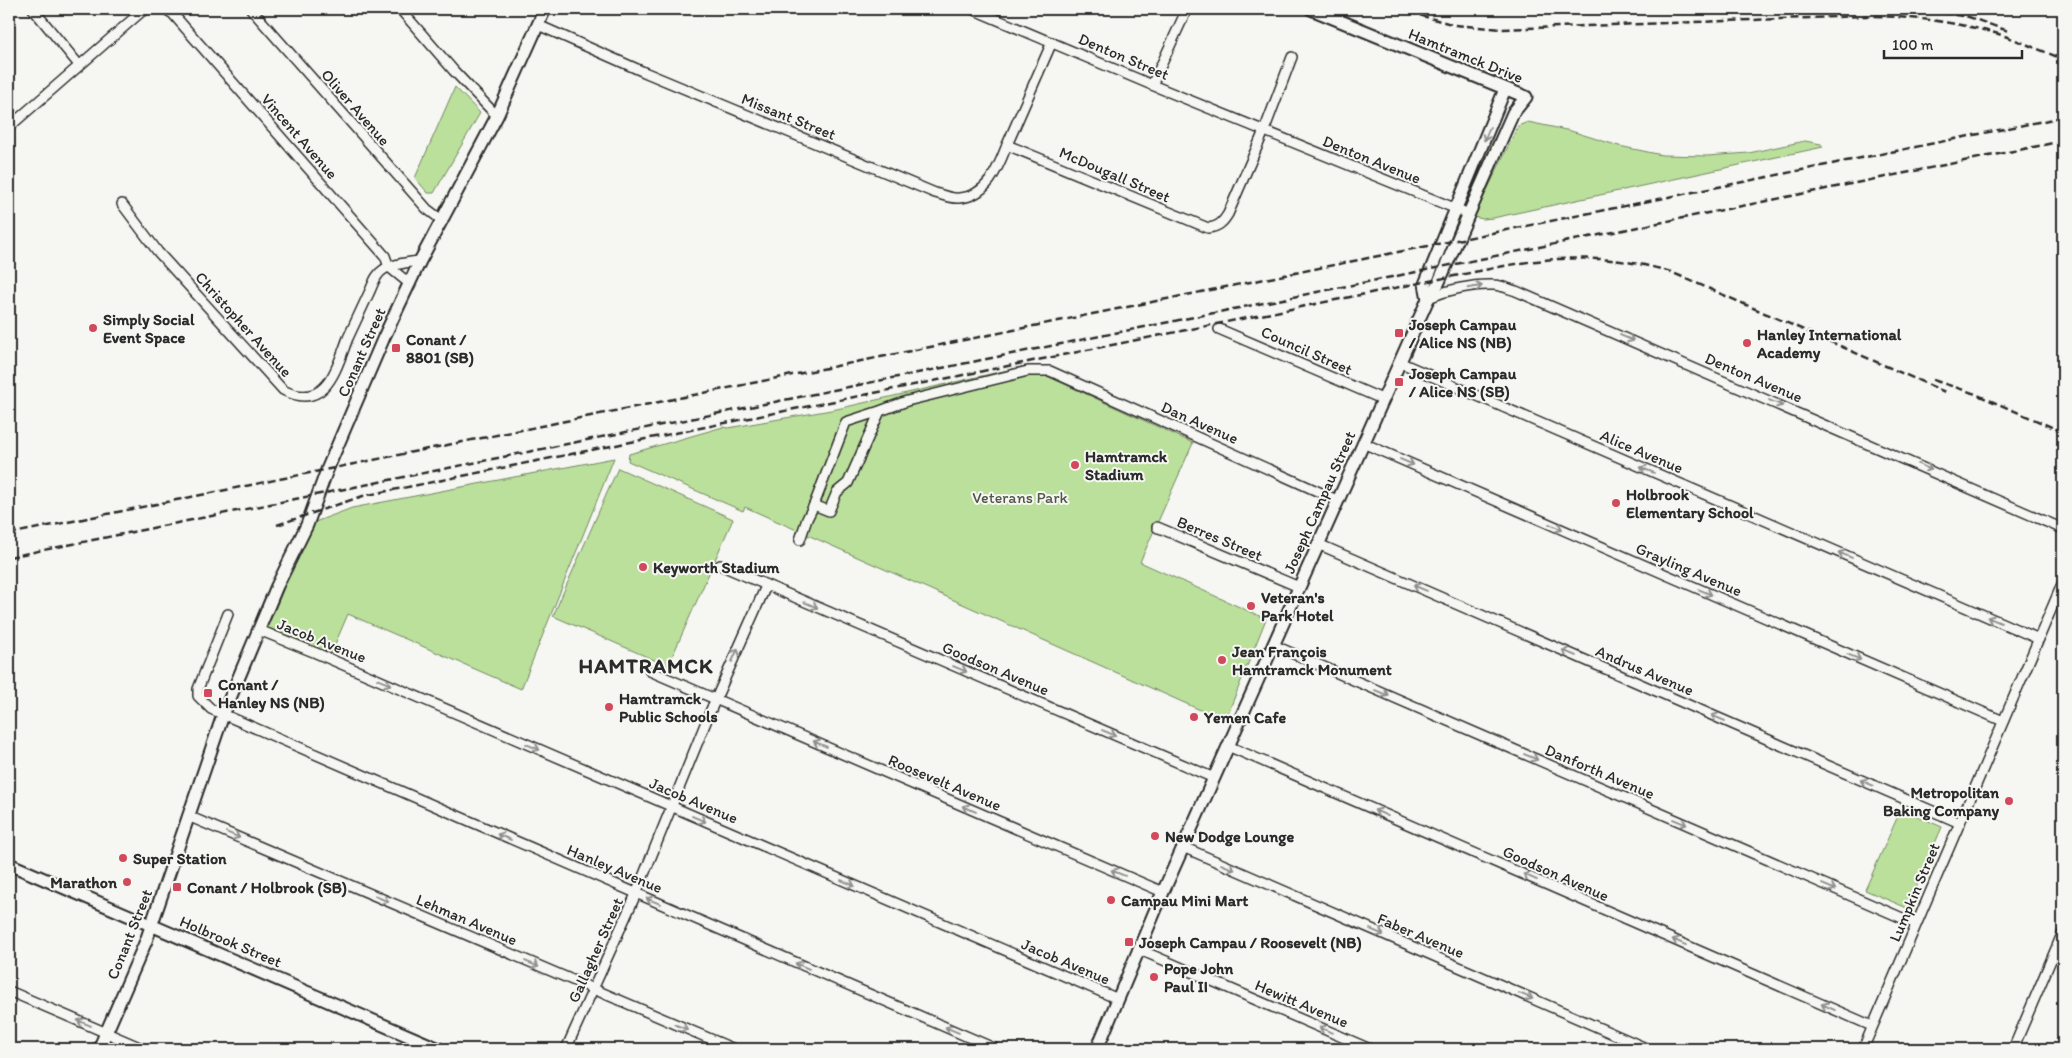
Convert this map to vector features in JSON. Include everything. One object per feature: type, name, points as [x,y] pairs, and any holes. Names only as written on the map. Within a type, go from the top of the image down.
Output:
[{"type":"street","points":[[32,9],[80,65]]},
{"type":"street","name":"Vincent Avenue","points":[[165,9],[173,14],[382,252],[389,267],[410,284]]},
{"type":"street","name":"Oliver Avenue","points":[[251,9],[427,209],[443,221]]},
{"type":"street","points":[[400,9],[498,116]]},
{"type":"street","name":"Conant Street","points":[[98,1049],[152,924],[223,715],[286,567],[307,525],[327,470],[384,337],[420,261],[498,116],[545,9]]},
{"type":"street","name":"Denton Street","points":[[972,9],[1264,131]]},
{"type":"street","points":[[1152,85],[1187,9]]},
{"type":"street","name":"Hamtramck Drive","points":[[1311,9],[1526,97]]},
{"type":"street","points":[[9,127],[144,10]]},
{"type":"street","name":"Missant Street","points":[[538,25],[653,76],[935,193],[958,198],[974,194],[991,181],[1007,145]]},
{"type":"street","points":[[1007,145],[1052,42]]},
{"type":"street","points":[[1264,131],[1292,57]]},
{"type":"street","name":"Joseph Campau Street","points":[[1428,299],[1425,284],[1505,89]]},
{"type":"street","name":"Joseph Campau Street","points":[[1097,1049],[1138,949],[1382,399],[1428,299],[1438,284],[1513,113],[1526,97]]},
{"type":"street","name":"McDougall Street","points":[[1007,145],[1208,228],[1215,228],[1221,224],[1228,214],[1264,131]]},
{"type":"street","name":"Denton Avenue","points":[[1264,131],[1469,214]]},
{"type":"street","name":"Christopher Avenue","points":[[122,204],[158,252],[283,390],[294,396],[306,396],[317,393],[331,381],[354,324],[377,275],[389,267]]},
{"type":"street","points":[[389,267],[420,261]]},
{"type":"street","name":"Denton Avenue","points":[[1428,299],[1440,293],[1479,286],[1495,285],[1516,291],[2063,529]]},
{"type":"street","name":"Council Street","points":[[1219,329],[1382,399]]},
{"type":"street","name":"Alice Avenue","points":[[1399,362],[2039,639]]},
{"type":"street","name":"Dan Avenue","points":[[880,411],[906,401],[1019,373],[1050,371],[1337,500]]},
{"type":"street","points":[[814,505],[829,512],[838,492],[848,483],[880,411]]},
{"type":"street","points":[[800,540],[846,422],[880,411]]},
{"type":"street","name":"Grayling Avenue","points":[[1363,443],[2003,721]]},
{"type":"street","name":"Berres Street","points":[[1158,528],[1298,587]]},
{"type":"street","name":"Andrus Avenue","points":[[1318,544],[1960,823]]},
{"type":"street","name":"Goodson Avenue","points":[[720,566],[1214,778]]},
{"type":"street","name":"Lumpkin Street","points":[[1863,1049],[2063,582]]},
{"type":"street","name":"Gallagher Street","points":[[566,1049],[636,894],[715,699],[766,586]]},
{"type":"street","points":[[223,715],[207,706],[198,696],[198,690],[228,614]]},
{"type":"street","name":"Jacob Avenue","points":[[259,630],[1118,999]]},
{"type":"street","name":"Danforth Avenue","points":[[1273,645],[1916,924]]},
{"type":"street","name":"Roosevelt Avenue","points":[[650,671],[1163,892]]},
{"type":"street","name":"Hanley Avenue","points":[[223,715],[996,1049]]},
{"type":"street","name":"Goodson Avenue","points":[[1228,746],[1872,1026]]},
{"type":"street","name":"Lehman Avenue","points":[[188,816],[734,1049]]},
{"type":"street","name":"Faber Avenue","points":[[1183,847],[1648,1049]]},
{"type":"street","name":"Holbrook Street","points":[[9,864],[439,1049]]},
{"type":"street","points":[[2013,1049],[2063,932]]},
{"type":"street","name":"Hewitt Avenue","points":[[1138,949],[1370,1049]]},
{"type":"street","points":[[9,991],[144,1049]]},
{"type":"green space","points":[[455,87],[480,113],[434,193],[428,193],[415,178]]},
{"type":"green space","points":[[1528,122],[1571,131],[1619,146],[1662,155],[1707,156],[1749,153],[1805,141],[1821,144],[1823,147],[1493,218],[1483,219],[1474,217],[1518,126]]},
{"type":"green space","name":"Veterans Park","points":[[1025,366],[1193,443],[1140,562],[1266,619],[1225,721],[745,507],[743,511],[628,461],[629,454],[723,427],[728,428],[837,409]]},
{"type":"green space","points":[[614,458],[521,689],[348,614],[329,658],[259,630],[307,525],[352,508]]},
{"type":"green space","name":"Keyworth Stadium","points":[[618,468],[733,519],[668,666],[553,616]]},
{"type":"green space","points":[[1901,809],[1942,827],[1907,908],[1865,890]]},
{"type":"railway","points":[[1397,9],[1455,25],[1502,29],[1863,16],[1913,18],[1963,25],[1995,33],[2063,59]]},
{"type":"railway","points":[[1919,9],[1969,17],[2011,32]]},
{"type":"railway","points":[[9,534],[2063,117]]},
{"type":"railway","points":[[9,557],[2063,141]]},
{"type":"railway","points":[[277,525],[363,496],[1504,266],[1546,260],[1588,258],[1609,260],[1650,266],[1671,272],[1945,392]]},
{"type":"railway","points":[[1933,380],[1973,393],[2063,432]]},
{"type":"place","name":"Simply Social Event Space","points":[[93,328]]},
{"type":"place","name":"Joseph Campau / Alice NS (NB)","points":[[1399,333]]},
{"type":"place","name":"Hanley International Academy","points":[[1747,343]]},
{"type":"place","name":"Conant / 8801 (SB)","points":[[396,348]]},
{"type":"place","name":"Joseph Campau / Alice NS (SB)","points":[[1399,382]]},
{"type":"place","name":"Hamtramck Stadium","points":[[1075,465]]},
{"type":"place","name":"Holbrook Elementary School","points":[[1616,503]]},
{"type":"place","name":"Keyworth Stadium","points":[[643,567]]},
{"type":"place","name":"Veteran's Park Hotel","points":[[1251,606]]},
{"type":"place","name":"Jean François Hamtramck Monument","points":[[1222,660]]},
{"type":"place","name":"Conant / Hanley NS (NB)","points":[[208,693]]},
{"type":"place","name":"Hamtramck Public Schools","points":[[609,707]]},
{"type":"place","name":"Yemen Cafe","points":[[1194,717]]},
{"type":"place","name":"Metropolitan Baking Company","points":[[2009,801]]},
{"type":"place","name":"New Dodge Lounge","points":[[1155,836]]},
{"type":"place","name":"Super Station","points":[[123,858]]},
{"type":"place","name":"Marathon","points":[[127,882]]},
{"type":"place","name":"Conant / Holbrook (SB)","points":[[177,887]]},
{"type":"place","name":"Campau Mini Mart","points":[[1111,900]]},
{"type":"place","name":"Joseph Campau / Roosevelt (NB)","points":[[1129,942]]},
{"type":"place","name":"Pope John Paul II","points":[[1154,977]]},
{"type":"district","name":"HAMTRAMCK","points":[[646,666]]}]
